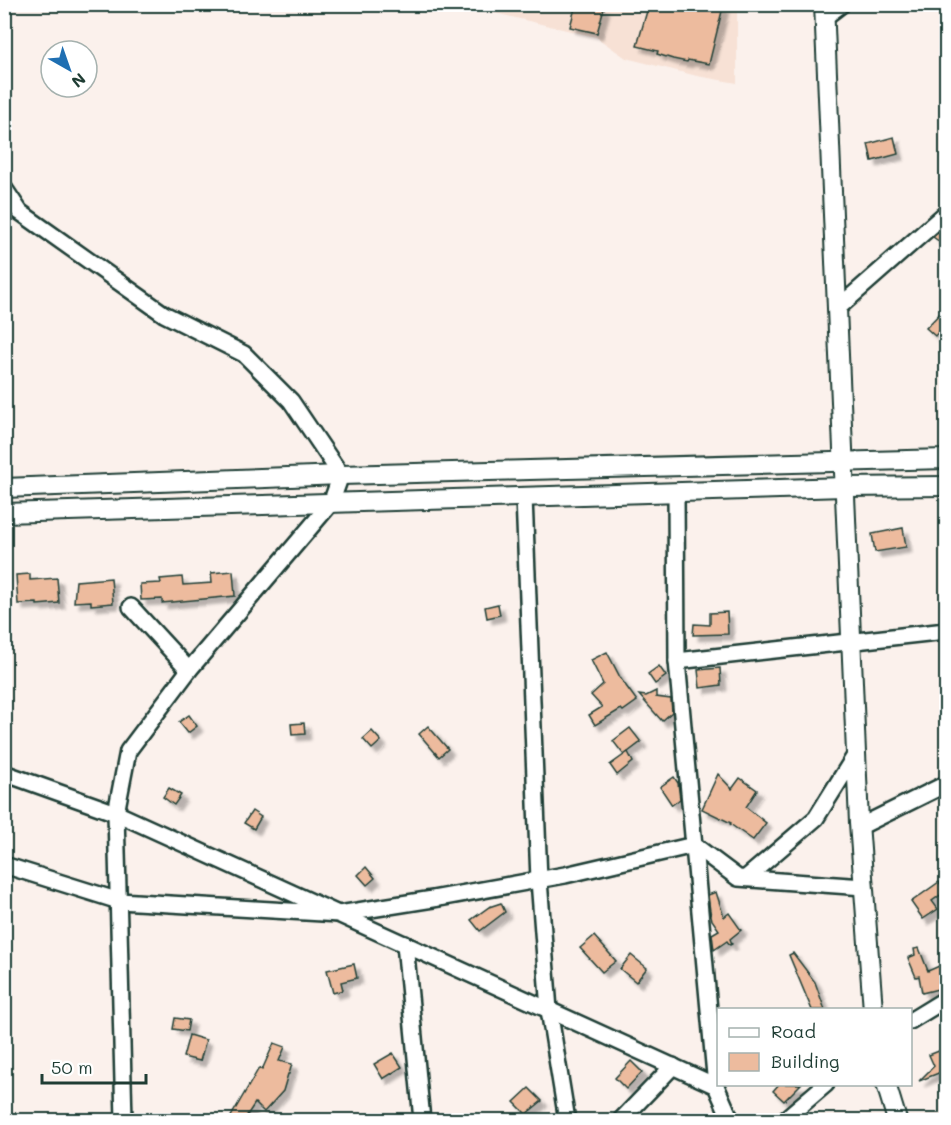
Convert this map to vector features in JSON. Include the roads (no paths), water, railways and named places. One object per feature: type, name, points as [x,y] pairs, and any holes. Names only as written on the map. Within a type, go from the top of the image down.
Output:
[{"type":"street","points":[[842,4],[825,11],[850,642],[859,827],[873,1008]]},
{"type":"street","points":[[4,188],[20,212],[164,314],[244,354],[291,401],[341,475]]},
{"type":"street","points":[[838,308],[946,213]]},
{"type":"street","points":[[4,488],[341,475],[946,459]]},
{"type":"street","points":[[124,1120],[116,813],[128,751],[189,670],[331,503],[341,475]]},
{"type":"street","points":[[4,513],[844,487],[946,486]]},
{"type":"street","points":[[676,492],[677,661],[716,1086],[731,1120]]},
{"type":"street","points":[[524,497],[538,880],[549,1010],[567,1120]]},
{"type":"street","points":[[131,607],[189,670]]},
{"type":"street","points":[[677,661],[946,632]]},
{"type":"street","points":[[746,878],[816,818],[856,754]]},
{"type":"street","points":[[4,773],[116,813],[716,1086]]},
{"type":"street","points":[[859,827],[946,788]]},
{"type":"street","points":[[4,865],[118,901],[339,914],[538,880],[694,845],[738,878],[864,887]]},
{"type":"street","points":[[405,944],[422,1120]]},
{"type":"street","points":[[912,1020],[946,999]]},
{"type":"street","points":[[621,1120],[673,1066]]},
{"type":"street","points":[[784,1120],[824,1086]]},
{"type":"street","points":[[887,1086],[897,1120]]}]
